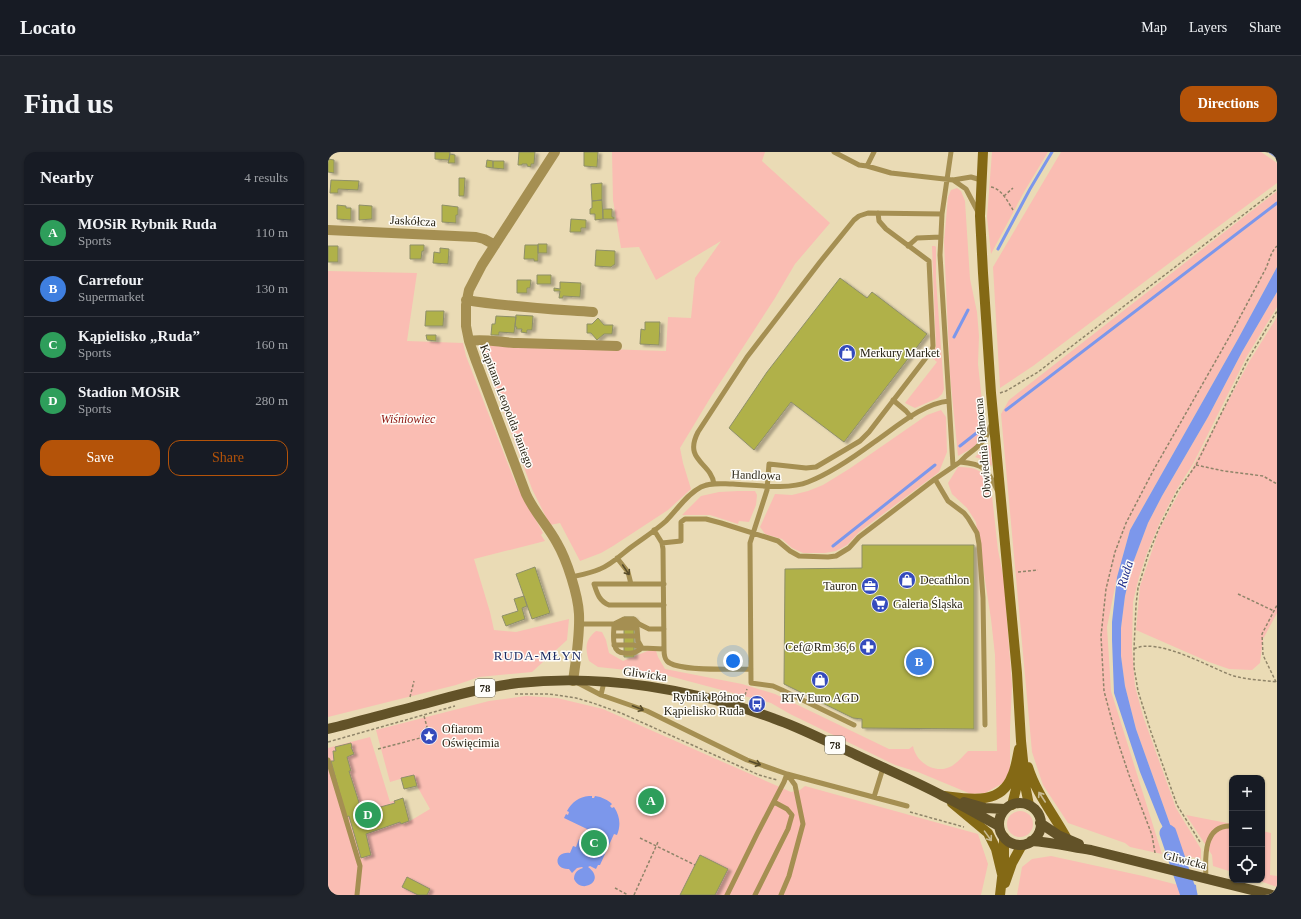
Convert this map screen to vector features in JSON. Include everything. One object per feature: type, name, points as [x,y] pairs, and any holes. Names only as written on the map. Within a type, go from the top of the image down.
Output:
[{"type":"main road","name":"Obwiednia Północna","points":[[983,152],[980,216],[991,393],[1017,673],[1021,742],[1029,805]]},
{"type":"main road","name":"Gliwicka","points":[[328,729],[491,687],[518,683],[573,681],[637,684],[669,690],[766,715],[944,796],[999,826]]},
{"type":"main road","name":"Obwiednia Północna","points":[[1009,807],[1016,785],[1021,742]]},
{"type":"main road","points":[[944,796],[979,799],[987,798],[1002,791],[1007,786],[1012,776],[1021,742]]},
{"type":"main road","points":[[1021,742],[1031,778],[1067,840]]},
{"type":"main road","points":[[944,796],[988,833],[996,849],[1002,874]]},
{"type":"main road","name":"Gliwicka","points":[[944,796],[984,808],[1009,807]]},
{"type":"main road","name":"78","points":[[1009,807],[1019,803],[1029,805]]},
{"type":"main road","points":[[1000,895],[1012,863],[1027,843],[1038,834],[1040,823],[1038,814],[1029,805]]},
{"type":"main road","points":[[1000,895],[1004,861],[1004,837],[999,826],[1001,815],[1009,807]]},
{"type":"main road","name":"Gliwicka","points":[[1040,823],[1067,840],[1091,850]]},
{"type":"main road","points":[[1004,837],[1013,844],[1027,843]]},
{"type":"main road","name":"Gliwicka","points":[[1027,843],[1048,842],[1091,850],[1272,895]]},
{"type":"street","name":"Kapitana Leopolda Janiego","points":[[555,152],[475,277],[466,300],[465,319],[469,341],[528,498],[560,549],[571,577],[578,604],[579,624],[573,681]]},
{"type":"street","name":"Jaskółcza","points":[[328,230],[476,237],[484,239],[495,245]]},
{"type":"street","points":[[466,300],[481,303],[593,312]]},
{"type":"street","points":[[469,341],[480,340],[519,343],[617,346]]},
{"type":"lane","points":[[834,152],[859,165],[891,173],[947,180],[967,177],[981,183]]},
{"type":"lane","points":[[867,166],[874,152]]},
{"type":"lane","points":[[951,152],[942,214],[940,277],[953,466]]},
{"type":"lane","points":[[953,180],[966,189],[980,216]]},
{"type":"lane","points":[[714,484],[712,475],[697,458],[694,450],[693,444],[698,432],[747,357],[856,218],[862,214],[878,213],[942,214]]},
{"type":"lane","points":[[854,725],[773,686],[751,683],[750,543],[768,486],[769,464],[806,468],[819,466],[860,441],[869,432],[932,350],[929,262],[881,224],[878,213]]},
{"type":"lane","points":[[908,246],[917,238],[941,237]]},
{"type":"lane","points":[[893,400],[911,417]]},
{"type":"lane","name":"Handlowa","points":[[571,577],[601,569],[654,530],[695,491],[702,487],[714,484],[797,486],[803,484],[816,479],[860,452],[911,417],[933,405],[949,401]]},
{"type":"lane","points":[[662,543],[681,541],[682,522],[685,519],[711,520],[778,542],[800,556],[836,556],[849,548],[859,537],[935,479],[960,462],[981,444],[985,439],[994,418]]},
{"type":"lane","points":[[960,462],[975,464],[985,469],[991,477],[1001,498]]},
{"type":"lane","points":[[935,479],[948,501],[964,513],[968,518],[976,533],[979,544],[983,598],[985,725]]},
{"type":"lane","points":[[654,530],[662,543],[663,549],[664,657],[668,663],[698,669],[751,669]]},
{"type":"lane","points":[[617,558],[628,572],[631,584]]},
{"type":"lane","points":[[664,584],[594,584],[600,599],[609,605],[664,605]]},
{"type":"lane","points":[[579,624],[637,628],[638,641],[642,648]]},
{"type":"lane","points":[[614,626],[639,624],[649,629],[664,629]]},
{"type":"lane","points":[[614,626],[614,645],[618,652],[634,654],[642,648]]},
{"type":"lane","points":[[614,636],[637,636]]},
{"type":"lane","points":[[614,645],[634,645],[642,648],[664,649]]},
{"type":"lane","points":[[573,681],[601,695],[647,711],[747,760],[787,774],[907,806]]},
{"type":"lane","points":[[601,695],[604,682]]},
{"type":"lane","points":[[328,760],[360,866],[357,895]]},
{"type":"lane","points":[[874,797],[884,768]]},
{"type":"lane","points":[[727,895],[787,774]]},
{"type":"lane","points":[[781,895],[789,876],[803,824],[795,785],[787,774]]},
{"type":"lane","points":[[755,895],[788,829],[792,815],[774,802]]},
{"type":"lane","points":[[1206,878],[1209,840],[1217,829],[1222,826],[1229,826]]},
{"type":"path","points":[[981,183],[995,188],[1004,196],[1013,210]]},
{"type":"path","points":[[1004,196],[1013,188]]},
{"type":"path","points":[[991,393],[1006,391],[1038,372],[1277,189]]},
{"type":"path","points":[[1155,853],[1152,835],[1118,743],[1104,691],[1101,636],[1106,589],[1115,552],[1126,522],[1270,262],[1271,251],[1277,246]]},
{"type":"path","points":[[1207,852],[1182,814],[1170,786],[1141,702],[1136,680],[1134,648],[1138,588],[1159,528],[1177,492],[1196,465],[1247,361],[1277,311]]},
{"type":"path","points":[[1196,465],[1224,471],[1263,476],[1277,484]]},
{"type":"path","points":[[1008,573],[1038,570]]},
{"type":"path","points":[[1238,594],[1274,611]]},
{"type":"path","points":[[1277,605],[1262,634],[1263,655],[1277,682]]},
{"type":"path","points":[[1134,648],[1147,645],[1157,647],[1180,653],[1231,674],[1250,679],[1277,682]]},
{"type":"path","points":[[410,699],[414,681]]},
{"type":"path","points":[[511,694],[549,694]]},
{"type":"path","points":[[328,742],[460,705]]},
{"type":"path","points":[[378,749],[420,738],[426,727],[424,716]]},
{"type":"path","points":[[640,838],[695,865]]},
{"type":"path","points":[[634,895],[658,842]]},
{"type":"path","points":[[615,888],[628,895]]},
{"type":"green space","points":[[612,152],[765,152],[762,161],[830,223],[795,264],[680,448],[691,489],[668,510],[613,546],[601,553],[580,561],[560,523],[550,525],[532,489],[479,345],[666,351],[668,317],[691,318],[695,278],[721,241],[656,280],[639,247],[621,248],[613,200]]},
{"type":"green space","points":[[992,152],[1048,152],[1024,192],[991,254],[987,217]]},
{"type":"green space","points":[[1061,152],[1261,152],[1277,163],[1277,183],[1033,366],[1000,388],[993,267]]},
{"type":"green space","points":[[957,188],[961,191],[965,201],[970,279],[977,312],[979,336],[978,364],[984,420],[983,434],[974,447],[958,456],[950,375],[944,242],[948,197],[951,190]]},
{"type":"green space","points":[[1277,191],[1277,267],[1130,530],[1117,577],[1107,627],[1111,691],[1162,854],[1130,847],[1125,843],[1068,823],[1043,785],[1032,752],[1001,414],[1009,400]]},
{"type":"green space","points":[[932,246],[936,247],[936,279],[944,389],[938,398],[915,408],[905,403],[937,362],[931,357],[936,347]]},
{"type":"green space","name":"Wiśniowiec","points":[[328,271],[417,273],[407,341],[463,343],[466,356],[515,482],[543,533],[541,535],[545,541],[474,559],[494,630],[516,632],[569,619],[567,640],[532,672],[479,677],[456,685],[328,717]]},
{"type":"green space","points":[[1277,292],[1277,307],[1247,356],[1193,464],[1177,489],[1161,520],[1147,553],[1133,602],[1132,649],[1135,686],[1143,716],[1176,808],[1201,849],[1201,859],[1181,855],[1136,729],[1125,686],[1121,656],[1121,628],[1125,596],[1133,563],[1148,523],[1208,417],[1242,352]]},
{"type":"green space","points":[[1277,317],[1277,613],[1263,639],[1260,663],[1252,670],[1229,669],[1209,662],[1136,630],[1140,586],[1159,530],[1249,362]]},
{"type":"green space","points":[[941,410],[946,417],[947,452],[939,472],[859,532],[847,545],[836,551],[825,553],[803,553],[792,548],[782,539],[765,534],[760,527],[775,494],[792,495],[823,485],[849,469],[927,415]]},
{"type":"green space","points":[[988,445],[990,446],[992,466],[984,460],[975,457]]},
{"type":"green space","points":[[958,467],[970,468],[979,471],[991,487],[998,550],[1004,580],[1012,686],[1010,770],[1003,783],[985,793],[971,794],[918,772],[895,765],[790,714],[771,703],[669,676],[598,667],[589,661],[587,652],[588,641],[592,634],[596,631],[602,632],[606,640],[609,653],[623,661],[655,648],[665,669],[742,684],[775,694],[889,749],[909,749],[913,746],[918,758],[933,768],[940,769],[952,766],[968,751],[997,751],[995,655],[976,522],[967,508],[952,494],[948,483]]},
{"type":"green space","points":[[755,491],[757,495],[756,505],[749,522],[739,521],[738,524],[710,515],[682,515],[701,496],[719,492]]},
{"type":"green space","points":[[526,696],[557,698],[603,709],[791,792],[800,790],[805,786],[978,834],[988,864],[981,895],[328,895],[328,748],[370,737],[390,802],[403,798],[410,821],[430,809],[417,786],[414,775],[390,782],[376,730],[489,701]]},
{"type":"green space","points":[[1020,811],[1030,814],[1033,824],[1030,834],[1020,837],[1010,834],[1007,824],[1010,814]]},
{"type":"green space","points":[[1186,815],[1229,823],[1229,871],[1213,866],[1212,855]]},
{"type":"green space","points":[[1265,832],[1271,833],[1270,875],[1277,876],[1277,887],[1265,883]]},
{"type":"green space","points":[[1051,856],[1182,886],[1186,895],[1017,895],[1022,867],[1032,859]]},
{"type":"water","points":[[1277,267],[1277,292],[1242,352],[1208,417],[1148,523],[1133,563],[1125,596],[1121,628],[1121,656],[1125,686],[1136,729],[1181,855],[1167,852],[1167,840],[1164,829],[1140,772],[1114,693],[1112,622],[1117,577],[1130,530]]},
{"type":"water","points":[[592,796],[592,798],[595,796],[602,798],[612,804],[610,806],[612,808],[614,807],[619,817],[619,828],[617,835],[614,834],[600,865],[598,865],[596,869],[590,866],[588,867],[593,872],[595,877],[594,881],[587,886],[582,886],[577,884],[574,877],[576,872],[583,868],[577,868],[572,873],[569,869],[560,867],[558,864],[558,857],[565,853],[570,853],[573,846],[576,847],[579,839],[585,841],[589,838],[591,834],[587,829],[564,818],[566,814],[568,815],[569,812],[567,811],[571,805],[579,799]]},
{"type":"water","points":[[1177,879],[1196,885],[1197,895],[1185,895]]},
{"type":"building","points":[[435,152],[450,152],[449,160],[435,159]]},
{"type":"building","points":[[519,152],[535,152],[534,164],[531,164],[531,167],[527,166],[527,164],[518,165]]},
{"type":"building","points":[[584,152],[598,152],[597,167],[584,166]]},
{"type":"building","points":[[450,154],[455,155],[455,163],[448,163]]},
{"type":"building","points":[[328,159],[334,160],[334,173],[328,172]]},
{"type":"building","points":[[487,160],[493,161],[493,168],[486,167]]},
{"type":"building","points":[[493,161],[504,161],[504,169],[493,168]]},
{"type":"building","points":[[459,178],[465,178],[464,196],[459,196]]},
{"type":"building","points":[[331,180],[359,181],[358,190],[338,189],[338,193],[330,193]]},
{"type":"building","points":[[602,183],[602,200],[592,201],[591,184]]},
{"type":"building","points":[[602,200],[603,219],[595,220],[595,214],[590,214],[592,201]]},
{"type":"building","points":[[337,205],[351,208],[351,220],[337,219]]},
{"type":"building","points":[[359,205],[372,206],[372,219],[359,220]]},
{"type":"building","points":[[442,205],[458,207],[456,223],[442,222]]},
{"type":"building","points":[[603,209],[612,209],[612,217],[614,217],[614,219],[603,219]]},
{"type":"building","points":[[571,219],[586,220],[586,228],[581,228],[581,232],[570,232]]},
{"type":"building","points":[[538,244],[547,244],[547,253],[538,253]]},
{"type":"building","points":[[410,245],[424,245],[424,251],[422,251],[421,259],[410,259]]},
{"type":"building","points":[[525,245],[538,245],[538,261],[534,261],[534,259],[524,259]]},
{"type":"building","points":[[328,246],[338,246],[338,262],[328,262]]},
{"type":"building","points":[[440,248],[449,249],[448,264],[433,263],[434,252],[440,253]]},
{"type":"building","points":[[596,250],[615,251],[615,264],[611,267],[595,266]]},
{"type":"building","points":[[537,275],[551,275],[551,284],[537,284]]},
{"type":"building","name":"Merkury Market","points":[[840,278],[867,298],[872,292],[927,334],[844,442],[791,402],[754,450],[729,428],[767,372]]},
{"type":"building","points":[[517,280],[531,280],[530,288],[527,288],[527,293],[517,293]]},
{"type":"building","points":[[560,282],[581,283],[580,297],[563,296],[563,298],[559,298],[560,291],[554,291],[554,288],[560,289]]},
{"type":"building","points":[[426,311],[444,311],[443,326],[425,326]]},
{"type":"building","points":[[516,315],[533,316],[532,330],[527,330],[527,333],[521,332],[522,329],[516,329]]},
{"type":"building","points":[[496,316],[516,317],[514,333],[499,332],[499,335],[491,335],[492,324],[495,324]]},
{"type":"building","points":[[598,318],[604,325],[613,325],[612,334],[604,334],[597,340],[591,333],[587,333],[587,324],[592,324]]},
{"type":"building","points":[[645,322],[660,322],[659,345],[640,344],[641,329],[645,330]]},
{"type":"building","points":[[426,335],[436,335],[436,341],[427,340]]},
{"type":"building","name":"Galeria Śląska","points":[[862,545],[974,545],[974,729],[862,728],[862,719],[853,718],[784,684],[785,569],[862,568]]},
{"type":"building","points":[[535,567],[550,613],[532,619],[516,574]]},
{"type":"building","points":[[524,596],[527,606],[522,608],[525,619],[506,626],[502,616],[518,611],[514,599]]},
{"type":"building","points":[[624,617],[634,617],[634,657],[624,657]]},
{"type":"building","points":[[351,743],[354,754],[347,757],[351,771],[349,771],[362,812],[395,803],[394,801],[403,798],[409,821],[401,824],[400,822],[366,834],[371,855],[361,858],[349,816],[346,817],[331,761],[334,761],[333,751],[336,751],[335,747]]},
{"type":"building","points":[[414,775],[417,786],[404,789],[401,778]]},
{"type":"building","points":[[700,855],[728,869],[715,895],[680,895]]},
{"type":"building","points":[[407,877],[430,889],[427,895],[418,895],[402,887]]},
{"type":"waterway","points":[[998,249],[1030,189],[1052,152]]},
{"type":"waterway","points":[[1270,152],[1277,157]]},
{"type":"waterway","points":[[1006,410],[1277,203]]},
{"type":"waterway","points":[[954,337],[968,310]]},
{"type":"waterway","points":[[960,446],[979,431]]},
{"type":"waterway","points":[[833,546],[935,465]]},
{"type":"waterway","name":"Ruda","points":[[1168,833],[1189,895]]},
{"type":"place","name":"Merkury Market","points":[[847,353]]},
{"type":"place","name":"Decathlon","points":[[907,580]]},
{"type":"place","name":"Tauron","points":[[870,586]]},
{"type":"place","name":"Galeria Śląska","points":[[880,604]]},
{"type":"place","name":"Cef@Rm 36,6","points":[[868,647]]},
{"type":"place","name":"Carrefour","points":[[919,662]]},
{"type":"place","name":"RTV Euro AGD","points":[[820,680]]},
{"type":"place","name":"Rybnik Północ Kąpielisko Ruda","points":[[757,704]]},
{"type":"place","name":"Ofiarom Oświęcimia","points":[[429,736]]},
{"type":"place","name":"MOSiR Rybnik Ruda","points":[[651,801]]},
{"type":"place","name":"Stadion MOSiR","points":[[368,815]]},
{"type":"place","name":"Kąpielisko „Ruda”","points":[[594,843]]},
{"type":"district","name":"RUDA-MŁYN","points":[[538,655]]}]
